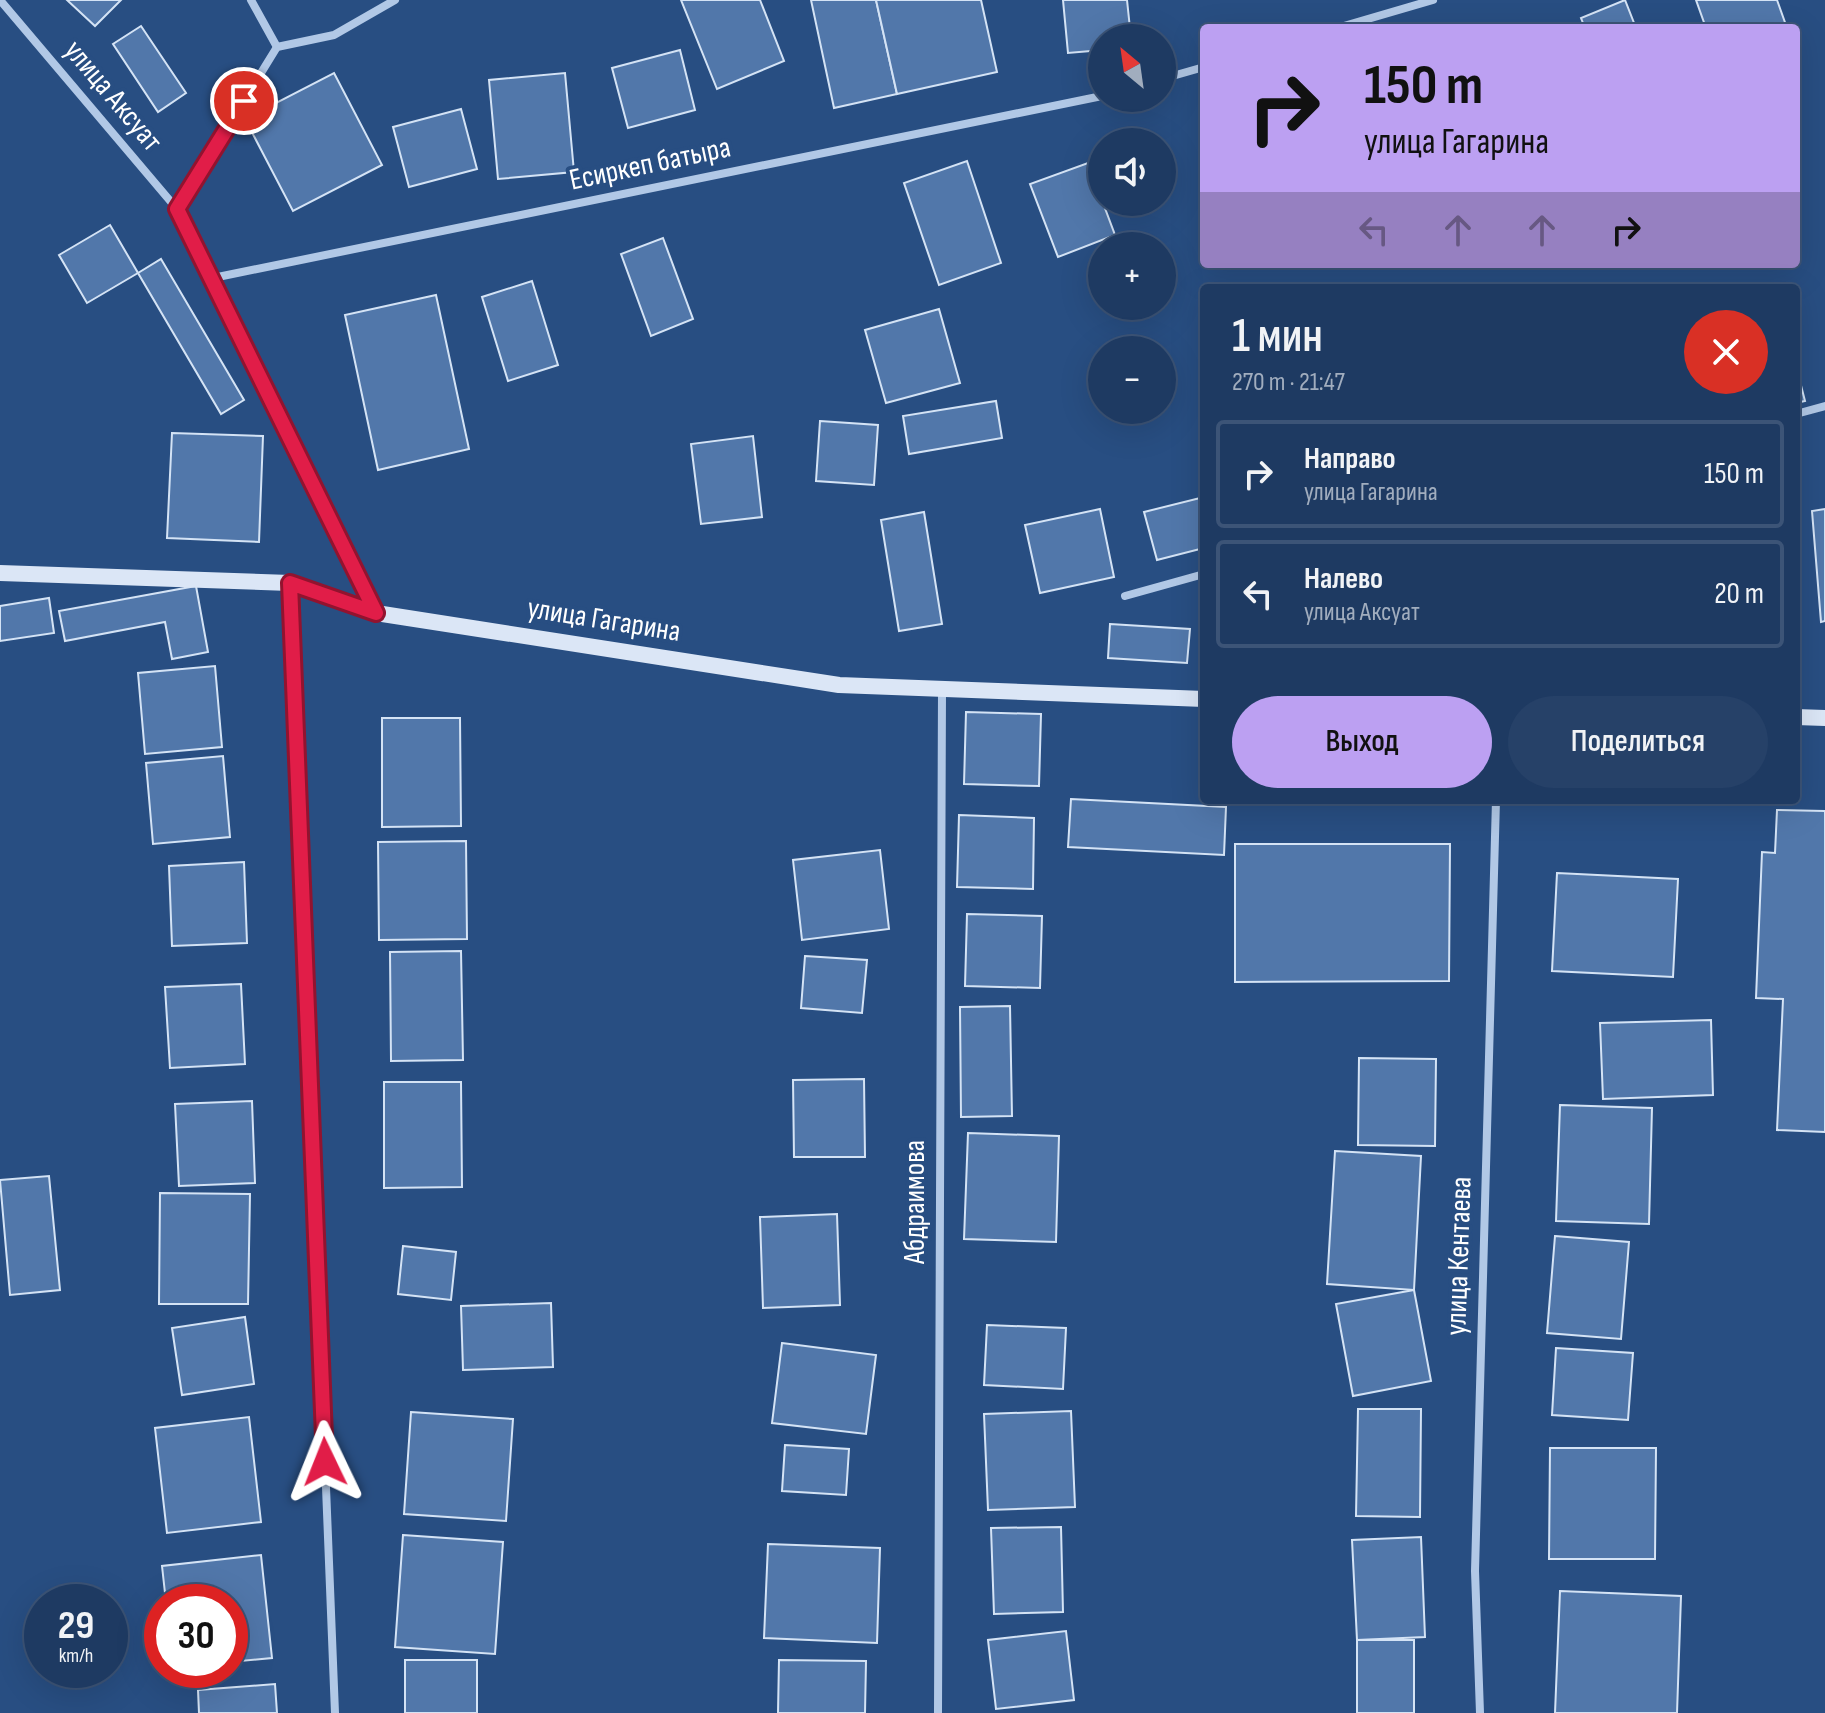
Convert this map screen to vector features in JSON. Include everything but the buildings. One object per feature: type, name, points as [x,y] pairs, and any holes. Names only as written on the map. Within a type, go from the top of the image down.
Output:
[{"type":"main road","name":"улица Гагарина","points":[[0,573],[290,583],[376,613],[839,685],[1200,699]]},
{"type":"main road","points":[[1800,717],[1825,718]]},
{"type":"street","name":"улица Аксуат","points":[[0,0],[177,209],[208,279],[376,613]]},
{"type":"street","points":[[251,0],[277,47]]},
{"type":"street","points":[[177,209],[277,47],[334,35],[395,0]]},
{"type":"street","points":[[1351,24],[1433,0]]},
{"type":"street","points":[[1176,75],[1200,68]]},
{"type":"street","name":"Есиркеп батыра","points":[[208,279],[1088,99]]},
{"type":"street","points":[[1800,413],[1825,406]]},
{"type":"street","points":[[1125,596],[1200,575]]},
{"type":"street","points":[[290,583],[335,1713]]},
{"type":"street","name":"Абдраимова","points":[[938,1713],[942,691]]},
{"type":"street","name":"улица Кентаева","points":[[1480,1713],[1475,1571],[1496,804]]},
{"type":"route","points":[[244,101],[177,209],[208,279],[376,613],[290,583],[325,1462]]}]
